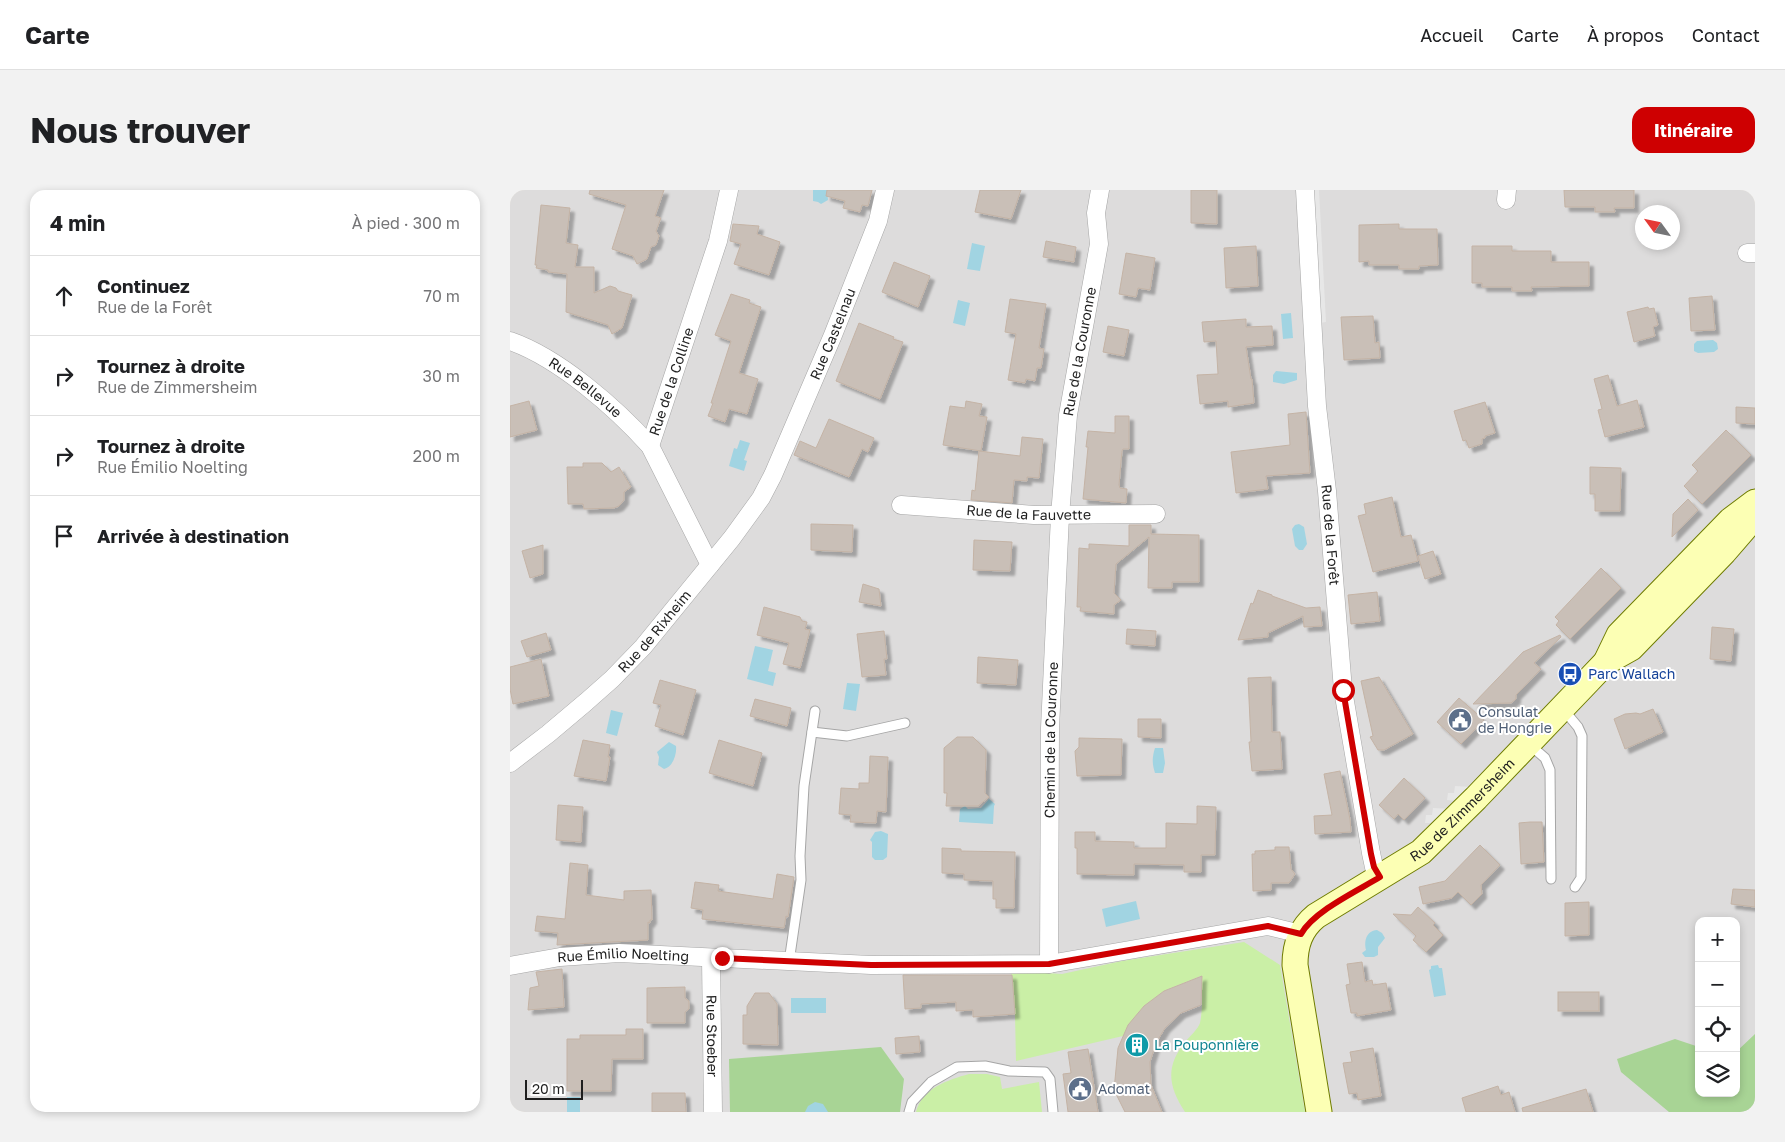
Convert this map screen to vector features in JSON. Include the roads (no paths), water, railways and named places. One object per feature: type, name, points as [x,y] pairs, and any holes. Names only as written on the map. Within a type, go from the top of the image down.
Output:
[{"type":"main road","name":"Rue de Zimmersheim","points":[[1301,934],[1316,916],[1421,852],[1530,744],[1606,662],[1619,635],[1731,520],[1755,502]]},
{"type":"main road","name":"Rue de Zimmersheim","points":[[1606,662],[1631,648],[1724,552],[1755,516]]},
{"type":"main road","points":[[1301,934],[1295,951],[1295,965],[1319,1112]]},
{"type":"street","name":"Rue de la Colline","points":[[710,565],[650,446],[718,241],[729,190]]},
{"type":"street","name":"Rue Castelnau","points":[[773,474],[833,334],[878,221],[885,190]]},
{"type":"street","name":"Rue de la Couronne","points":[[1060,516],[1068,415],[1099,244],[1096,213],[1100,190]]},
{"type":"street","name":"Rue de la Forêt","points":[[1305,190],[1318,406],[1327,491],[1343,690],[1371,854],[1374,867],[1380,877]]},
{"type":"street","name":"Rue Bellevue","points":[[510,341],[552,363],[588,388],[626,421],[650,446]]},
{"type":"street","name":"Rue de Rixheim","points":[[510,763],[548,734],[612,679],[659,628],[746,519],[761,498],[773,474]]},
{"type":"street","name":"Rue de la Fauvette","points":[[902,505],[1060,516],[1156,514]]},
{"type":"street","name":"Chemin de la Couronne","points":[[1049,964],[1050,728],[1060,516]]},
{"type":"street","name":"Rue Émilio Noelting","points":[[510,966],[560,957],[619,953],[871,965],[1049,964],[1268,926],[1301,934]]},
{"type":"street","name":"Rue Stoeber","points":[[711,958],[713,1112]]},
{"type":"lane","points":[[1563,709],[1578,727],[1582,736],[1581,878],[1575,887]]},
{"type":"lane","points":[[790,962],[801,880],[800,856],[804,786],[816,711]]},
{"type":"lane","points":[[812,732],[847,736],[905,723]]},
{"type":"lane","points":[[1530,744],[1545,758],[1550,770],[1551,879]]},
{"type":"lane","points":[[909,1112],[912,1102],[931,1082],[957,1067],[985,1066],[1009,1071],[1044,1072],[1050,1079],[1053,1112]]},
{"type":"water","points":[[813,190],[827,190],[828,200],[821,204],[813,201]]},
{"type":"water","points":[[972,243],[985,246],[980,271],[967,269]]},
{"type":"water","points":[[958,300],[970,303],[965,326],[953,323]]},
{"type":"water","points":[[1291,313],[1293,338],[1283,339],[1281,314]]},
{"type":"water","points":[[1713,340],[1717,343],[1718,349],[1714,352],[1698,353],[1694,351],[1694,344],[1697,341]]},
{"type":"water","points":[[1276,371],[1297,373],[1297,380],[1284,384],[1273,382],[1273,375]]},
{"type":"water","points":[[740,440],[750,443],[744,460],[747,461],[744,471],[729,466],[734,448],[737,449]]},
{"type":"water","points":[[1299,524],[1304,527],[1307,544],[1303,550],[1299,550],[1295,546],[1292,529],[1295,525]]},
{"type":"water","points":[[755,646],[773,650],[768,671],[776,673],[773,686],[747,679]]},
{"type":"water","points":[[847,683],[860,684],[856,711],[843,709]]},
{"type":"water","points":[[611,710],[623,713],[617,736],[606,733]]},
{"type":"water","points":[[669,742],[676,746],[676,753],[670,766],[664,769],[658,765],[659,757],[657,752]]},
{"type":"water","points":[[1155,748],[1163,748],[1165,763],[1163,773],[1155,773],[1153,767]]},
{"type":"water","points":[[989,799],[995,804],[993,824],[959,822],[960,809],[965,806],[968,809],[981,808]]},
{"type":"water","points":[[881,831],[888,834],[887,857],[883,860],[875,860],[872,857],[872,842],[870,840],[875,832]]},
{"type":"water","points":[[1136,901],[1140,919],[1106,927],[1102,909]]},
{"type":"water","points":[[1377,930],[1385,938],[1378,947],[1378,955],[1365,957],[1362,953],[1366,950],[1365,943],[1368,934]]},
{"type":"water","points":[[1438,965],[1439,968],[1442,968],[1446,995],[1434,997],[1429,970],[1431,966]]},
{"type":"water","points":[[791,998],[826,998],[826,1013],[791,1013]]},
{"type":"water","points":[[567,1097],[580,1097],[580,1112],[567,1112]]},
{"type":"water","points":[[815,1102],[823,1104],[828,1112],[805,1112],[808,1106]]},
{"type":"place","name":"Parc Wallach","points":[[1570,674]]},
{"type":"place","name":"Consulat de Hongrie","points":[[1460,720]]},
{"type":"place","name":"La Pouponnière","points":[[1137,1045]]},
{"type":"place","name":"Adomat","points":[[1080,1089]]}]
